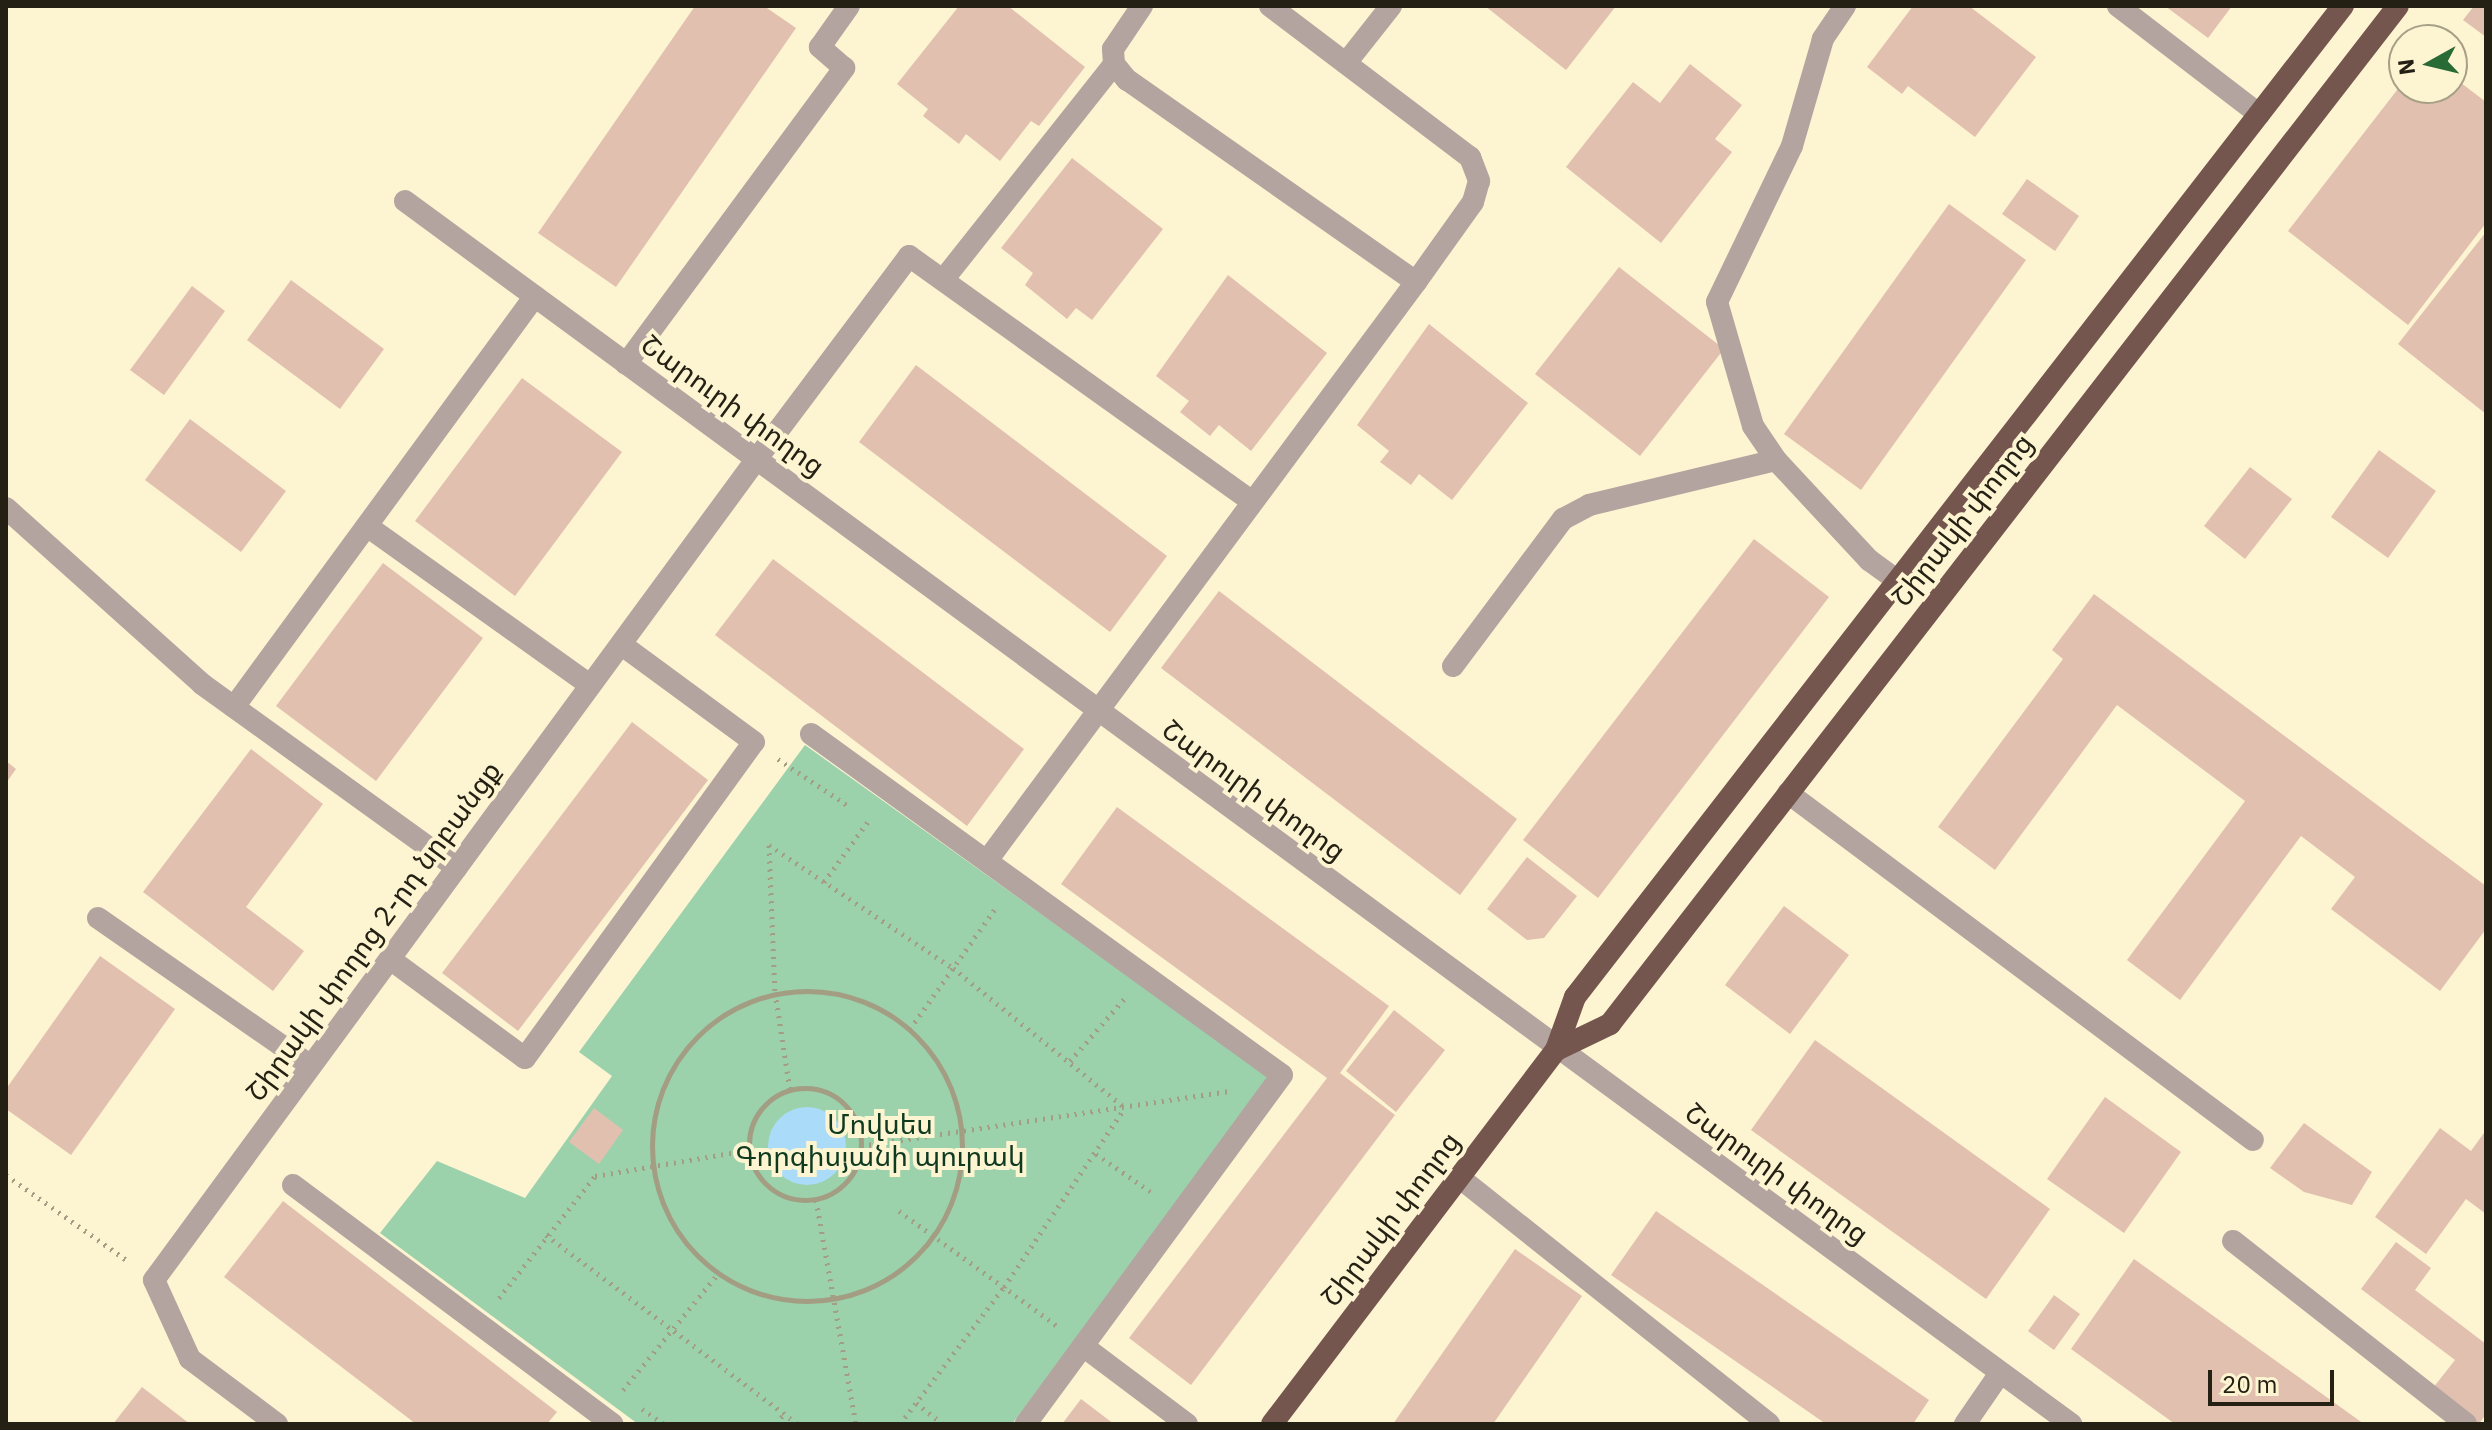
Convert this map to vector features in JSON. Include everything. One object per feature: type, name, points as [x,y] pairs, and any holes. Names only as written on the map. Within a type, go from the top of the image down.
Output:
[{"type":"highway","name":"Շիրակի փողոց","points":[[1272,1424],[1556,1050],[1575,997],[2343,6]]},
{"type":"highway","name":"Շիրակի փողոց","points":[[1556,1050],[1610,1024],[2398,6]]},
{"type":"street","points":[[626,364],[844,68],[820,47],[849,6]]},
{"type":"street","points":[[1142,6],[1113,49],[1114,64],[1127,80],[1416,282]]},
{"type":"street","points":[[989,858],[1250,500],[1473,202],[1479,181],[1470,157],[1270,6]]},
{"type":"street","points":[[1346,63],[1391,6]]},
{"type":"street","points":[[1845,6],[1823,39],[1792,146],[1717,302],[1753,426],[1776,460],[1869,560],[1898,581]]},
{"type":"street","points":[[2118,6],[2259,114]]},
{"type":"street","points":[[1114,64],[943,280],[1250,500]]},
{"type":"street","name":"Շարուրի փողոց","points":[[405,201],[1556,1050],[2071,1424]]},
{"type":"street","name":"Շիրակի փողոց 2-րդ նրբանցք","points":[[154,1280],[909,256],[943,280]]},
{"type":"street","points":[[234,707],[535,296]]},
{"type":"street","points":[[1453,666],[1563,519],[1589,505],[1776,460]]},
{"type":"street","points":[[6,508],[234,707],[457,868]]},
{"type":"street","points":[[367,526],[590,685]]},
{"type":"street","points":[[390,959],[525,1058],[754,742],[622,645]]},
{"type":"street","points":[[811,734],[989,858],[1282,1075],[1076,1340],[1026,1424]]},
{"type":"street","points":[[1788,793],[2253,1140]]},
{"type":"street","points":[[98,918],[311,1066]]},
{"type":"street","points":[[1460,1178],[1769,1424]]},
{"type":"street","points":[[293,1185],[604,1421]]},
{"type":"street","points":[[2233,1241],[2466,1424]]},
{"type":"street","points":[[154,1280],[190,1359],[277,1424]]},
{"type":"street","points":[[1076,1340],[1187,1424]]},
{"type":"street","points":[[1965,1424],[2000,1373]]},
{"type":"path","points":[[824,882],[869,820]]},
{"type":"path","points":[[790,1090],[775,992],[769,845],[953,968],[1125,1108]]},
{"type":"path","points":[[910,1029],[1016,879]]},
{"type":"path","points":[[823,990],[869,1003],[910,1029],[936,1058],[954,1094],[962,1133],[955,1192],[934,1237],[907,1266],[873,1288],[835,1300],[794,1302],[754,1294],[717,1275],[685,1244],[662,1206],[651,1163],[653,1117],[668,1073],[695,1036],[732,1008],[775,992],[823,990]]},
{"type":"path","points":[[1070,1061],[1124,999],[1136,1008]]},
{"type":"path","points":[[861,1146],[1245,1088]]},
{"type":"path","points":[[821,1089],[838,1098],[851,1111],[861,1146],[848,1181],[816,1200],[797,1201],[764,1184],[748,1150],[756,1114],[768,1100],[790,1090],[821,1089]]},
{"type":"path","points":[[900,1424],[1004,1287],[1125,1108]]},
{"type":"path","points":[[496,1302],[595,1176],[651,1163],[748,1150]]},
{"type":"path","points":[[1096,1154],[1166,1202]]},
{"type":"path","points":[[6,1175],[154,1280]]},
{"type":"path","points":[[816,1200],[856,1424]]},
{"type":"path","points":[[899,1211],[1076,1340]]},
{"type":"path","points":[[546,1235],[669,1332],[798,1424]]},
{"type":"path","points":[[604,1421],[669,1332],[717,1275]]},
{"type":"path","points":[[916,1403],[943,1424]]},
{"type":"path","points":[[776,1424],[784,1414]]},
{"type":"green space","name":"Մովսես Գորգիսյանի պուրակ","points":[[805,745],[1270,1078],[1012,1424],[638,1424],[380,1233],[437,1161],[525,1198],[612,1076],[579,1052]]},
{"type":"water","points":[[799,1107],[815,1107],[829,1113],[840,1124],[846,1146],[840,1168],[829,1179],[815,1185],[799,1185],[785,1179],[774,1168],[768,1154],[768,1138],[774,1124],[785,1113]]},
{"type":"building","points":[[695,6],[764,6],[796,28],[616,287],[538,233]]},
{"type":"building","points":[[959,6],[1008,6],[1085,67],[1039,126],[1031,121],[1000,161],[966,134],[959,144],[923,116],[928,109],[897,84]]},
{"type":"building","points":[[1485,6],[1616,6],[1566,70]]},
{"type":"building","points":[[1913,6],[1969,6],[2036,57],[1975,137],[1908,86],[1902,94],[1867,67]]},
{"type":"building","points":[[2165,6],[2232,6],[2208,38]]},
{"type":"building","points":[[2474,6],[2486,6],[2486,37],[2463,20]]},
{"type":"building","points":[[1690,64],[1742,105],[1715,139],[1732,152],[1661,243],[1566,167],[1633,82],[1660,103]]},
{"type":"building","points":[[2468,88],[2486,102],[2486,223],[2408,325],[2288,231],[2388,102],[2468,104]]},
{"type":"building","points":[[1072,158],[1163,229],[1092,320],[1076,308],[1067,319],[1025,285],[1033,273],[1001,248]]},
{"type":"building","points":[[2027,179],[2079,216],[2055,251],[2002,214]]},
{"type":"building","points":[[1949,204],[2026,260],[1861,490],[1784,434]]},
{"type":"building","points":[[2486,232],[2486,414],[2398,344]]},
{"type":"building","points":[[1619,267],[1724,349],[1640,456],[1535,374]]},
{"type":"building","points":[[1228,275],[1327,353],[1251,451],[1219,425],[1210,436],[1180,412],[1189,401],[1156,376]]},
{"type":"building","points":[[291,280],[384,349],[340,409],[247,340]]},
{"type":"building","points":[[192,286],[225,311],[164,395],[130,370]]},
{"type":"building","points":[[1429,324],[1528,403],[1452,500],[1419,474],[1411,485],[1380,462],[1389,451],[1357,425]]},
{"type":"building","points":[[916,365],[1167,556],[1110,632],[859,442]]},
{"type":"building","points":[[522,378],[622,452],[515,596],[415,521]]},
{"type":"building","points":[[190,419],[286,491],[241,552],[145,480]]},
{"type":"building","points":[[2379,450],[2436,491],[2388,558],[2331,517]]},
{"type":"building","points":[[2250,467],[2292,499],[2245,559],[2204,526]]},
{"type":"building","points":[[1754,539],[1829,597],[1598,898],[1523,840]]},
{"type":"building","points":[[773,559],[1024,749],[967,826],[715,635]]},
{"type":"building","points":[[383,563],[483,638],[376,781],[276,706]]},
{"type":"building","points":[[1219,591],[1517,819],[1460,895],[1161,668]]},
{"type":"building","points":[[2094,594],[2486,886],[2486,929],[2440,991],[2331,909],[2355,877],[2301,836],[2180,1000],[2127,960],[2245,801],[2117,705],[1995,870],[1938,827],[2063,659],[2052,650]]},
{"type":"building","points":[[632,722],[708,780],[518,1031],[442,973]]},
{"type":"building","points":[[251,749],[323,804],[246,907],[304,951],[273,991],[143,892]]},
{"type":"building","points":[[6,761],[16,769],[6,783]]},
{"type":"building","points":[[1117,807],[1389,1006],[1340,1073],[1395,1115],[1191,1385],[1129,1338],[1327,1078],[1061,884]]},
{"type":"building","points":[[1527,857],[1577,896],[1544,938],[1527,940],[1487,909]]},
{"type":"building","points":[[1784,906],[1849,955],[1790,1034],[1725,985]]},
{"type":"building","points":[[100,956],[175,1009],[71,1155],[6,1109],[6,1089]]},
{"type":"building","points":[[1394,1010],[1445,1050],[1396,1112],[1346,1071]]},
{"type":"building","points":[[1815,1040],[2050,1209],[1986,1299],[1751,1130]]},
{"type":"building","points":[[2105,1097],[2181,1152],[2124,1233],[2047,1179]]},
{"type":"building","points":[[594,1108],[623,1130],[599,1164],[569,1142]]},
{"type":"building","points":[[2304,1123],[2372,1172],[2352,1205],[2304,1192],[2270,1168]]},
{"type":"building","points":[[2440,1128],[2471,1151],[2486,1130],[2486,1214],[2466,1199],[2426,1254],[2375,1217]]},
{"type":"building","points":[[283,1201],[557,1412],[547,1424],[416,1424],[224,1277]]},
{"type":"building","points":[[1656,1211],[1929,1400],[1913,1424],[1826,1424],[1611,1275]]},
{"type":"building","points":[[2396,1242],[2431,1268],[2415,1290],[2486,1344],[2486,1414],[2479,1424],[2470,1424],[2429,1393],[2455,1360],[2361,1289]]},
{"type":"building","points":[[1515,1249],[1582,1296],[1493,1424],[1393,1424]]},
{"type":"building","points":[[2134,1259],[2364,1424],[2175,1424],[2071,1349]]},
{"type":"building","points":[[2054,1295],[2080,1314],[2054,1350],[2028,1331]]},
{"type":"building","points":[[142,1387],[190,1424],[113,1424]]},
{"type":"building","points":[[1081,1399],[1114,1424],[1062,1424]]}]
